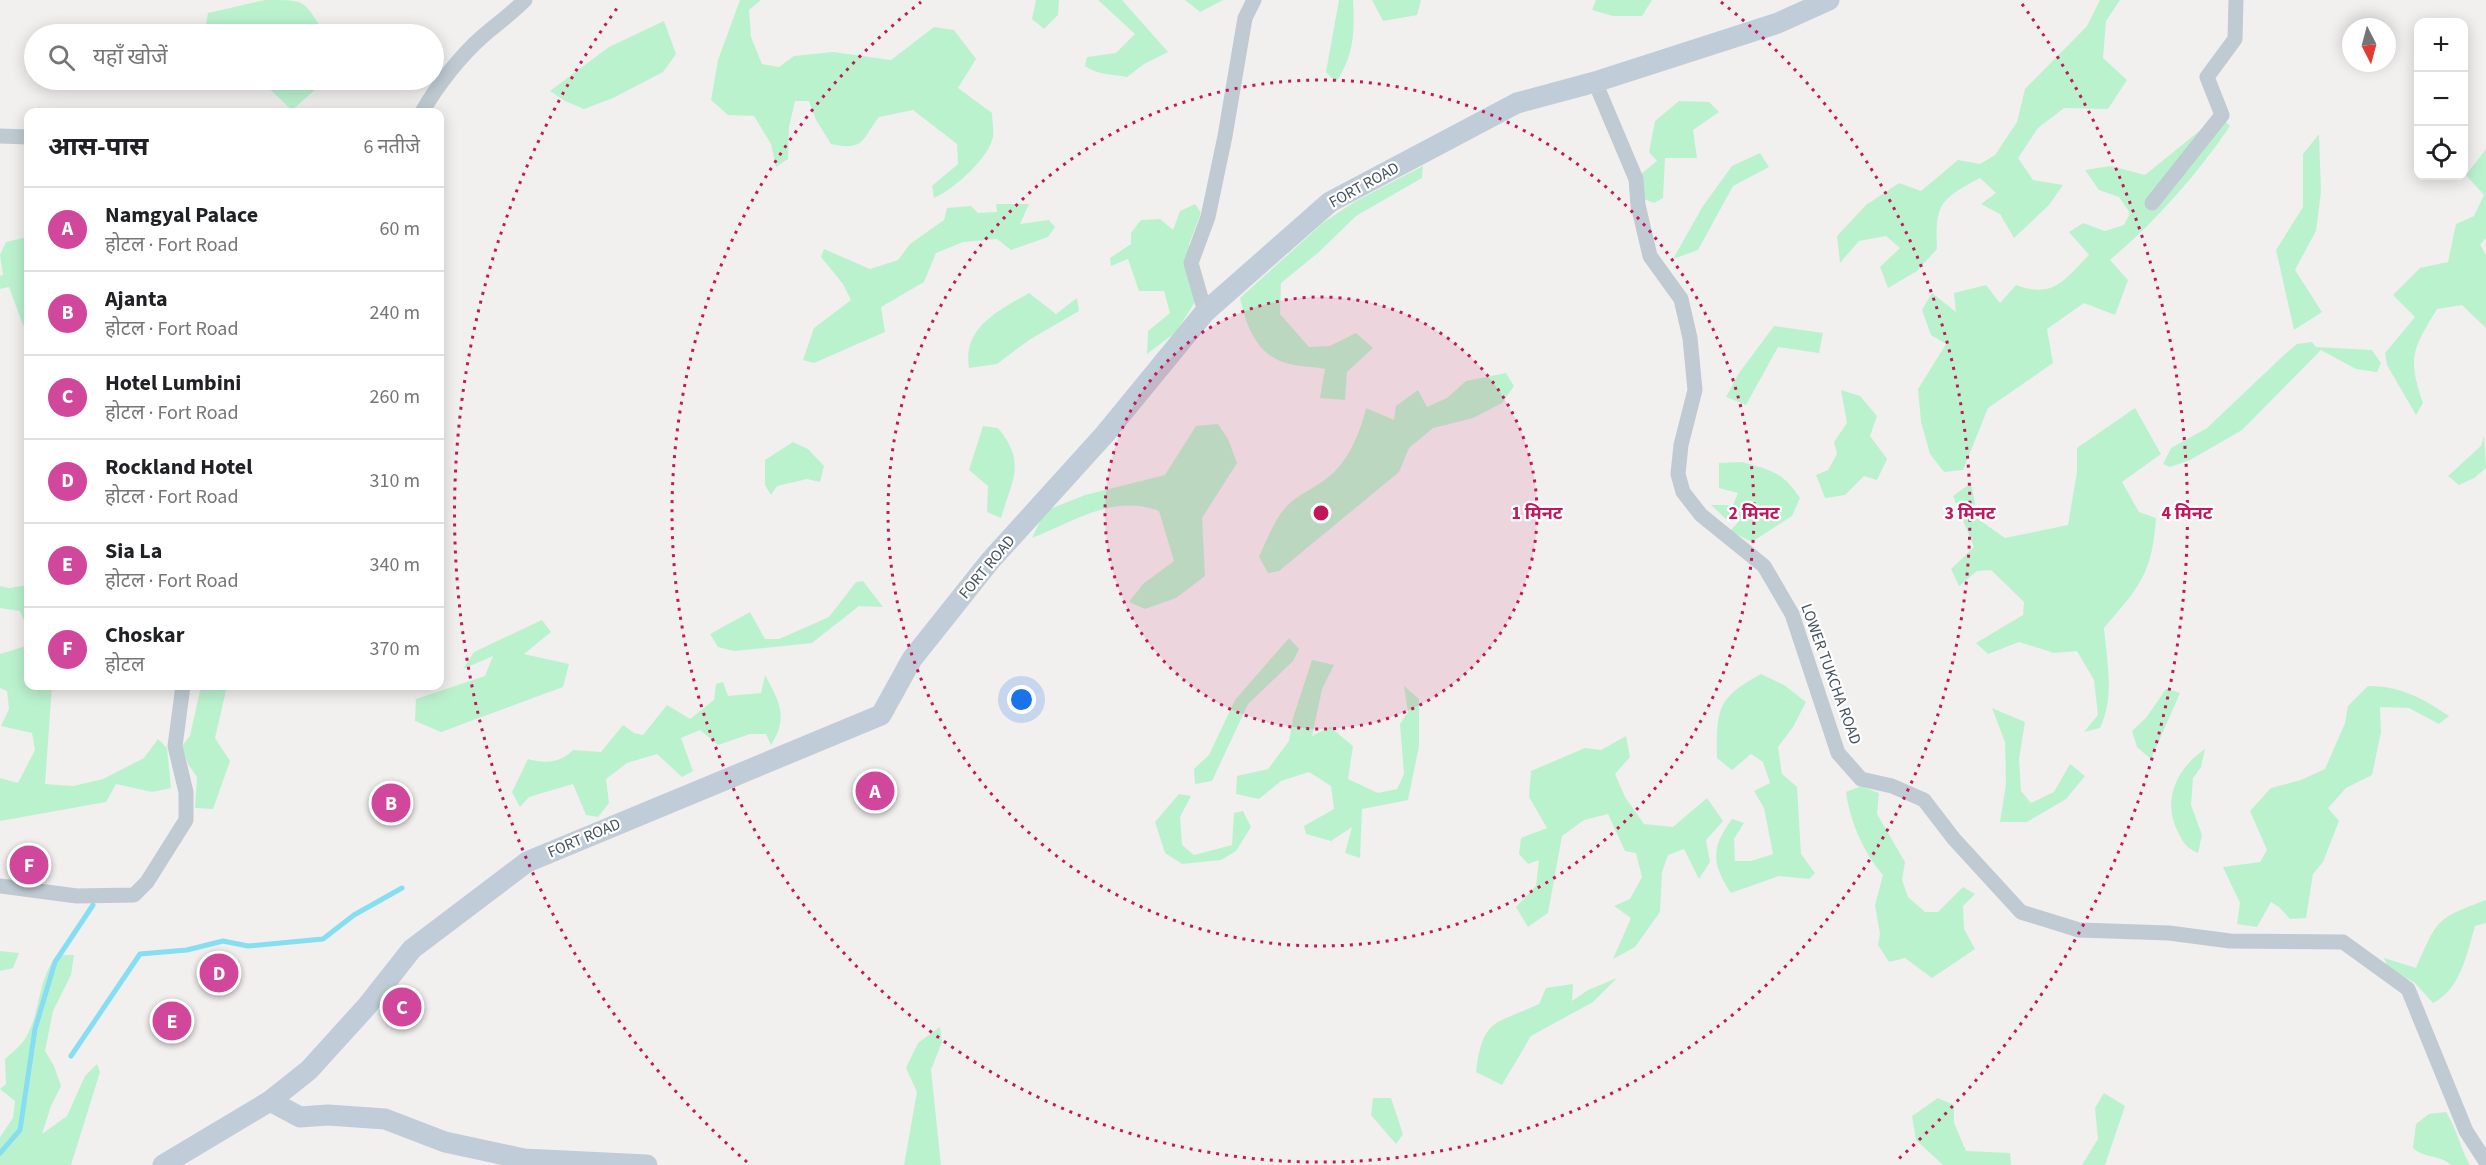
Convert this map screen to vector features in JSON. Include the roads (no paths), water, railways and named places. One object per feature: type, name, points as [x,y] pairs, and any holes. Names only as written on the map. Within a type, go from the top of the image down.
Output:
[{"type":"street","points":[[444,82],[465,54],[483,36],[506,20],[525,0]]},
{"type":"street","points":[[1204,312],[1191,263],[1208,217],[1225,136],[1245,18],[1254,0]]},
{"type":"street","name":"FORT ROAD","points":[[164,1165],[270,1101],[309,1070],[367,1006],[412,949],[527,862],[881,715],[912,659],[982,570],[1105,434],[1204,312],[1330,201],[1517,103],[1595,82],[1778,23],[1829,0]]},
{"type":"street","points":[[2152,203],[2222,115],[2207,77],[2235,39],[2236,0]]},
{"type":"street","name":"LOWER TUKCHA ROAD","points":[[1595,82],[1636,179],[1638,205],[1650,256],[1681,299],[1690,338],[1695,390],[1681,445],[1678,474],[1683,492],[1701,515],[1764,566],[1770,576],[1792,614],[1838,753],[1861,779],[1892,786],[1924,800],[1954,839],[2021,912],[2079,930],[2169,933],[2230,941],[2343,942],[2408,988],[2466,1131],[2486,1161]]},
{"type":"street","points":[[425,108],[438,90]]},
{"type":"street","points":[[0,136],[24,137]]},
{"type":"street","points":[[0,886],[76,896],[134,895],[147,882],[186,820],[186,792],[175,746],[182,690]]},
{"type":"street","points":[[270,1101],[300,1117],[328,1114],[385,1119],[445,1142],[524,1159],[647,1165]]},
{"type":"waterway","points":[[71,1056],[140,954],[187,950],[223,941],[248,946],[323,939],[354,915],[402,888]]},
{"type":"waterway","points":[[0,1153],[20,1130],[35,1029],[55,962],[93,905]]},
{"type":"place","name":"Namgyal Palace","points":[[875,791]]},
{"type":"place","name":"Ajanta","points":[[391,803]]},
{"type":"place","name":"Choskar","points":[[29,865]]},
{"type":"place","name":"Rockland Hotel","points":[[219,973]]},
{"type":"place","name":"Hotel Lumbini","points":[[402,1007]]},
{"type":"place","name":"Sia La","points":[[172,1021]]}]
